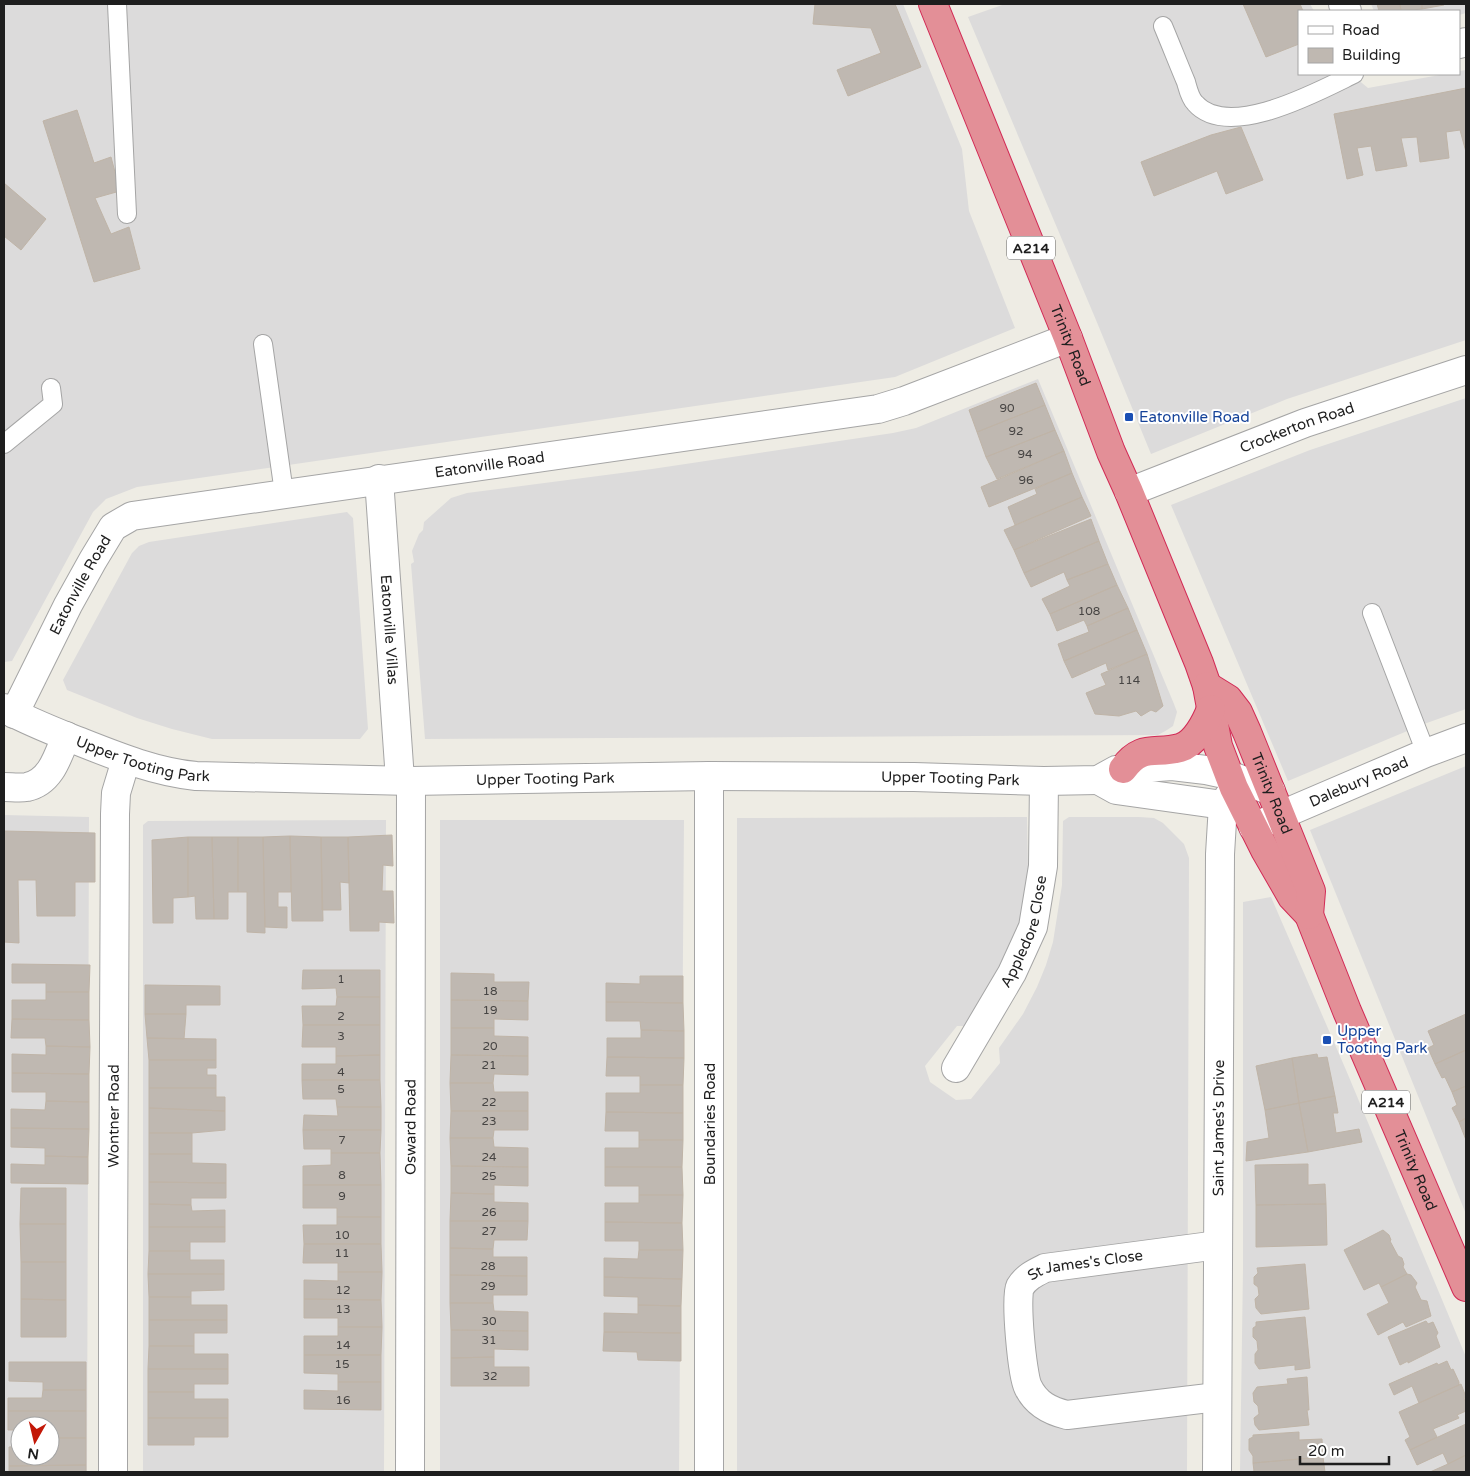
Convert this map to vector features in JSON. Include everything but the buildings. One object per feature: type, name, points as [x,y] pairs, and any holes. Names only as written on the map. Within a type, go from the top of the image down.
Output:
[{"type":"highway","name":"Trinity Road","points":[[934,4],[1068,338],[1111,452],[1199,662],[1209,697],[1218,746],[1229,789],[1253,827],[1292,897],[1309,915],[1347,1011],[1461,1261],[1466,1287]]},
{"type":"highway","name":"Trinity Road","points":[[1209,697],[1228,699],[1238,712],[1311,891],[1309,915]]},
{"type":"highway","points":[[1123,769],[1130,760],[1146,751],[1173,749],[1183,746],[1202,728],[1209,697]]},
{"type":"street","name":"Eatonville Road","points":[[9,711],[113,527],[132,516],[379,479],[878,409],[904,401],[1068,338]]},
{"type":"street","name":"Crockerton Road","points":[[1129,492],[1305,423],[1466,370]]},
{"type":"street","name":"Eatonville Villas","points":[[379,479],[405,780]]},
{"type":"street","name":"Upper Tooting Park","points":[[9,711],[126,760],[190,775],[285,779],[405,780],[710,776],[914,777],[1044,781],[1098,780],[1116,770],[1172,766],[1206,770],[1229,789]]},
{"type":"street","points":[[4,787],[26,787],[37,784],[53,767],[66,736]]},
{"type":"street","name":"Dalebury Road","points":[[1253,827],[1275,803],[1466,738]]},
{"type":"street","name":"Wontner Road","points":[[113,1472],[115,814],[116,793],[126,760]]},
{"type":"street","name":"Boundaries Road","points":[[709,1472],[710,776]]},
{"type":"street","name":"Osward Road","points":[[405,780],[410,1472]]},
{"type":"street","name":"Upper Tooting Park","points":[[1098,780],[1116,790],[1229,789],[1275,803]]},
{"type":"street","name":"Appledore Close","points":[[956,1068],[1012,973],[1033,927],[1043,866],[1044,781]]},
{"type":"street","name":"Saint James's Drive","points":[[1216,1472],[1220,882],[1229,789]]},
{"type":"street","name":"St James's Close","points":[[1217,1397],[1067,1415],[1054,1412],[1044,1407],[1027,1385],[1017,1302],[1019,1289],[1025,1279],[1044,1268],[1218,1245]]},
{"type":"lane","points":[[117,4],[127,214]]},
{"type":"lane","points":[[1164,26],[1194,103],[1208,113],[1222,117],[1243,117],[1285,106],[1352,75]]},
{"type":"lane","points":[[263,344],[284,493]]},
{"type":"lane","points":[[4,444],[54,404],[51,388]]},
{"type":"lane","points":[[1372,613],[1426,753]]},
{"type":"shaded area","points":[[4,4],[903,4],[962,149],[969,211],[1015,328],[895,377],[137,487],[106,499],[93,512],[12,661],[4,662]]},
{"type":"shaded area","points":[[1005,4],[1310,4],[1313,10],[1298,10],[1298,75],[1352,75],[1368,88],[1440,75],[1460,75],[1460,71],[1466,70],[1466,340],[1287,399],[1151,454],[968,17]]},
{"type":"shaded area","points":[[1371,4],[1466,4],[1466,13],[1460,15],[1460,10],[1374,10]]},
{"type":"shaded area","points":[[1038,379],[1177,712],[1173,726],[1167,730],[1158,735],[425,739],[411,564],[414,562],[412,551],[419,534],[423,530],[424,522],[451,498],[467,493],[652,469],[893,433],[916,428]]},
{"type":"shaded area","points":[[1466,398],[1466,709],[1424,724],[1288,781],[1171,505],[1310,450]]},
{"type":"shaded area","points":[[347,512],[353,518],[368,729],[360,739],[212,739],[137,718],[67,690],[63,680],[132,553],[139,546],[149,542]]},
{"type":"shaded area","points":[[1466,766],[1466,1214],[1310,830]]},
{"type":"shaded area","points":[[4,815],[89,817],[87,1472],[4,1472]]},
{"type":"shaded area","points":[[1027,817],[1028,869],[1022,918],[1016,943],[972,1026],[957,1026],[925,1066],[930,1082],[956,1100],[971,1099],[1000,1063],[999,1048],[1023,1014],[1037,987],[1053,942],[1062,885],[1063,821],[1069,817],[1154,818],[1163,823],[1184,844],[1189,858],[1187,1472],[737,1472],[737,818]]},
{"type":"shaded area","points":[[386,820],[384,1472],[143,1472],[143,825],[148,821]]},
{"type":"shaded area","points":[[440,820],[684,820],[679,1472],[440,1472]]},
{"type":"shaded area","points":[[1271,897],[1346,1070],[1466,1357],[1466,1472],[1240,1472],[1243,1269],[1243,902]]},
{"type":"place","name":"Eatonville Road","points":[[1129,417]]},
{"type":"place","name":"Upper Tooting Park","points":[[1327,1040]]}]
